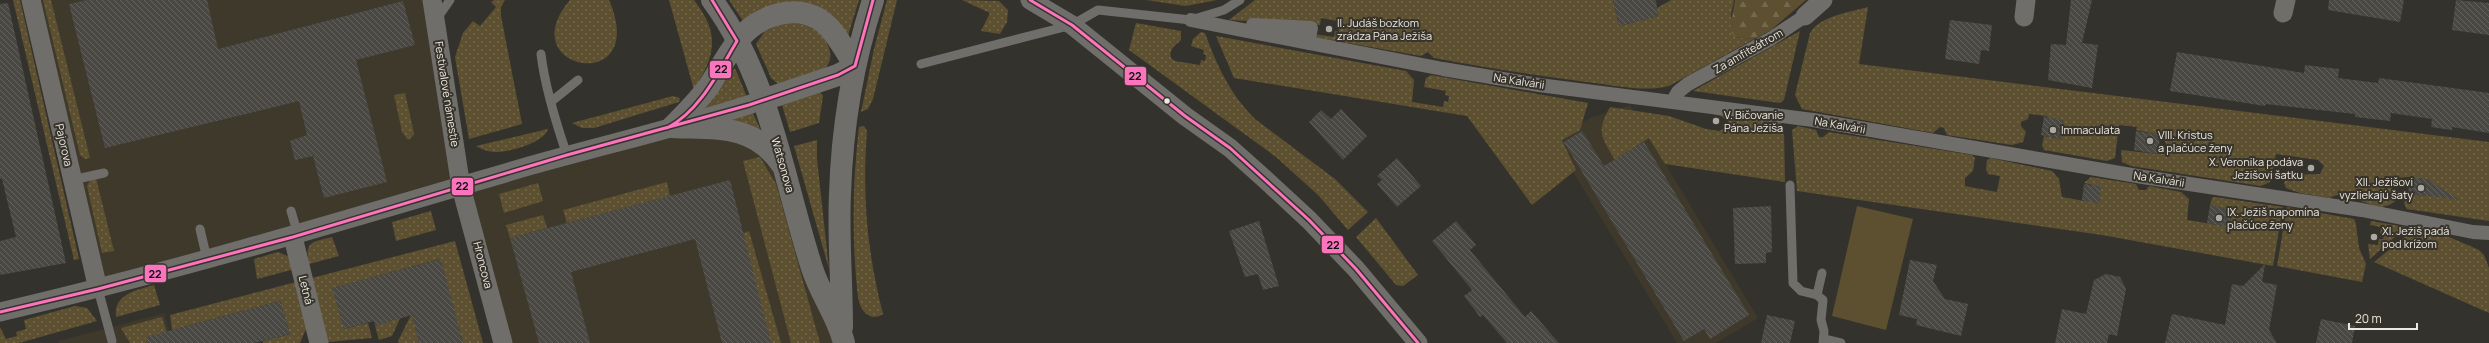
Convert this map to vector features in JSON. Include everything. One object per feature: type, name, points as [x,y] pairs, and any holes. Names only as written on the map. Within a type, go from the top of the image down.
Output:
[{"type":"street","name":"Pajorova","points":[[30,0],[98,289]]},
{"type":"street","name":"Festivalové námestie","points":[[432,0],[462,187]]},
{"type":"street","name":"Watsonova","points":[[712,0],[737,41],[763,100],[812,270],[843,339]]},
{"type":"street","name":"Watsonova","points":[[843,339],[839,226],[841,162],[855,66],[873,0]]},
{"type":"street","points":[[1030,0],[1072,25],[1185,116],[1230,148],[1309,220],[1356,269],[1418,343]]},
{"type":"street","name":"Za amfiteátrom","points":[[1673,101],[1678,92],[1688,84],[1772,38],[1805,16],[1823,0]]},
{"type":"street","points":[[0,312],[98,289],[295,236],[567,155],[672,127],[763,100],[838,75],[855,66],[830,29],[822,22],[805,14],[791,12],[775,14],[760,22],[737,41],[708,86],[690,110],[672,127]]},
{"type":"street","name":"Na Kalvárii","points":[[1191,20],[1539,85],[1814,120],[2143,177],[2362,210],[2473,232],[2489,233]]},
{"type":"street","points":[[672,127],[721,128],[746,134],[766,146],[783,167]]},
{"type":"street","name":"Hroncova","points":[[462,187],[503,343]]},
{"type":"street","name":"Letná","points":[[295,236],[320,343]]},
{"type":"lane","points":[[435,21],[450,0]]},
{"type":"lane","points":[[921,64],[1072,25],[1097,5],[1191,20],[1224,10],[1240,0]]},
{"type":"lane","points":[[541,54],[544,83],[552,101],[567,155]]},
{"type":"lane","points":[[552,101],[578,80]]},
{"type":"lane","points":[[72,180],[104,173]]},
{"type":"lane","points":[[1790,185],[1793,283],[1801,291],[1817,294],[1823,300],[1821,320],[1824,341],[1841,343]]},
{"type":"lane","points":[[291,211],[295,236]]},
{"type":"lane","points":[[200,229],[207,259]]},
{"type":"lane","points":[[1817,294],[1822,273]]},
{"type":"lane","points":[[98,289],[112,341]]},
{"type":"shaded area","points":[[31,0],[432,0],[462,187],[671,132],[766,146],[844,343],[503,343],[461,187],[98,289]]},
{"type":"shaded area","points":[[1630,105],[1758,318],[1716,343],[1677,343],[1553,139],[1590,118]]},
{"type":"shaded area","points":[[164,313],[173,343],[59,343],[59,341]]},
{"type":"green space","points":[[13,0],[20,0],[79,259],[74,260]]},
{"type":"green space","points":[[43,0],[51,0],[90,158],[85,159],[80,155]]},
{"type":"green space","points":[[494,0],[505,0],[501,7],[501,16],[522,124],[469,139],[455,57],[463,33],[473,21],[480,26],[496,7],[491,2]]},
{"type":"green space","points":[[570,0],[609,0],[617,31],[612,51],[599,61],[582,63],[567,57],[556,44],[556,24]]},
{"type":"green space","points":[[669,0],[694,0],[703,12],[708,24],[712,45],[710,55],[707,66],[694,90]]},
{"type":"green space","points":[[729,0],[859,0],[848,36],[817,6],[807,4],[787,4],[759,11],[743,21]]},
{"type":"green space","points":[[887,0],[897,0],[873,99],[868,109],[861,112],[874,49]]},
{"type":"green space","points":[[962,0],[999,1],[1008,10],[1007,22],[1000,34],[981,31],[990,13]]},
{"type":"green space","points":[[1146,0],[1217,0],[1186,6]]},
{"type":"green space","points":[[1255,0],[1613,0],[1619,26],[1658,16],[1657,8],[1671,0],[1734,0],[1731,15],[1735,37],[1754,39],[1669,86],[1660,88],[1632,88],[1534,75],[1454,62],[1434,58],[1428,52],[1421,56],[1314,37],[1314,34],[1334,37],[1335,31],[1339,32],[1337,21],[1321,18],[1320,25],[1229,20]]},
{"type":"green space","points":[[1735,0],[1806,0],[1771,30],[1754,39],[1735,37],[1730,30]]},
{"type":"green space","points":[[1868,7],[1859,64],[2489,142],[2489,221],[2407,209],[2404,203],[2408,194],[2426,196],[2425,179],[2410,177],[2392,178],[2389,182],[2392,189],[2396,190],[2395,201],[2387,206],[2379,207],[2346,195],[2338,195],[2330,198],[2300,193],[2286,188],[2284,183],[2288,175],[2320,174],[2324,166],[2318,160],[2276,154],[2270,182],[2261,186],[2131,166],[2122,162],[2121,150],[2158,154],[2166,147],[2166,143],[2160,135],[2136,130],[2137,127],[2119,125],[2115,158],[2107,161],[2044,150],[2042,145],[2044,136],[2060,139],[2064,127],[2047,116],[2029,114],[2028,119],[2021,122],[2021,126],[2026,132],[2023,142],[2012,145],[1947,135],[1944,128],[1940,127],[1933,133],[1802,109],[1795,95],[1810,33],[1821,22],[1828,18]]},
{"type":"green space","points":[[784,23],[802,24],[817,31],[829,47],[830,59],[828,65],[823,70],[778,84],[771,78],[756,44],[765,31]]},
{"type":"green space","points":[[1136,23],[1181,31],[1181,40],[1172,49],[1171,58],[1175,61],[1200,65],[1201,60],[1205,61],[1206,55],[1203,54],[1204,50],[1191,46],[1193,39],[1201,32],[1205,33],[1214,57],[1231,90],[1255,119],[1335,179],[1368,212],[1348,230],[1318,195],[1276,157],[1129,50]]},
{"type":"green space","points":[[1800,31],[1784,100],[1780,103],[1693,91]]},
{"type":"green space","points":[[1216,36],[1406,71],[1414,80],[1412,102],[1443,107],[1444,101],[1448,102],[1449,96],[1445,95],[1446,91],[1424,87],[1426,78],[1431,75],[1588,103],[1580,130],[1562,140],[1576,170],[1532,205],[1467,116],[1234,78]]},
{"type":"green space","points":[[735,68],[747,97],[703,111]]},
{"type":"green space","points":[[820,92],[823,96],[819,123],[790,132],[782,105]]},
{"type":"green space","points":[[405,93],[414,133],[408,140],[402,132],[394,95]]},
{"type":"green space","points":[[673,96],[680,98],[679,102],[594,128],[582,128],[572,123]]},
{"type":"green space","points":[[1610,107],[1669,116],[1706,129],[1719,131],[1728,127],[1729,122],[1721,116],[1709,113],[1780,122],[1784,129],[1785,182],[1665,164],[1649,138],[1615,160],[1606,145],[1602,134],[1603,122]]},
{"type":"green space","points":[[752,111],[761,131],[731,120]]},
{"type":"green space","points":[[864,126],[867,131],[865,178],[867,223],[873,268],[883,314],[877,317],[868,315],[861,307],[856,277],[854,183],[859,127]]},
{"type":"green space","points":[[1798,126],[1816,130],[1819,137],[1823,137],[1829,132],[1972,155],[1975,158],[1973,171],[1965,178],[1965,186],[1997,192],[2000,176],[1988,174],[1986,169],[1987,160],[1991,158],[2052,171],[2059,179],[2062,197],[2084,201],[2100,196],[2097,186],[2084,183],[2091,177],[2136,184],[2139,190],[2146,190],[2149,186],[2181,192],[2189,199],[2187,220],[2224,226],[2230,222],[2231,215],[2227,209],[2210,205],[2212,198],[2215,197],[2283,207],[2273,266],[2102,235],[1797,191],[1792,130]]},
{"type":"green space","points":[[548,129],[541,138],[534,142],[503,152],[492,152],[476,146]]},
{"type":"green space","points":[[817,140],[817,159],[829,269],[794,146]]},
{"type":"green space","points":[[760,157],[776,184],[820,343],[791,343],[743,161]]},
{"type":"green space","points":[[96,178],[114,251],[102,253],[87,186],[90,180]]},
{"type":"green space","points":[[667,182],[670,196],[567,223],[563,210]]},
{"type":"green space","points":[[538,183],[543,201],[504,213],[499,194]]},
{"type":"green space","points":[[1857,206],[1913,219],[1886,330],[1832,316]]},
{"type":"green space","points":[[2287,207],[2354,219],[2359,248],[2366,264],[2362,282],[2277,266]]},
{"type":"green space","points":[[431,211],[436,230],[396,241],[392,222]]},
{"type":"green space","points":[[543,215],[547,228],[510,238],[506,225]]},
{"type":"green space","points":[[1376,218],[1418,275],[1403,286],[1396,285],[1356,237]]},
{"type":"green space","points":[[2371,221],[2406,227],[2370,259],[2368,244],[2378,245],[2379,239],[2383,239],[2384,235],[2380,233],[2381,227],[2370,225]]},
{"type":"green space","points":[[2416,228],[2440,233],[2479,250],[2484,255],[2489,268],[2489,313],[2374,262]]},
{"type":"green space","points":[[749,231],[781,343],[771,343],[742,234]]},
{"type":"green space","points":[[332,237],[339,256],[309,264],[309,247],[315,242]]},
{"type":"green space","points":[[455,241],[483,343],[463,343],[440,259],[333,288],[344,329],[368,323],[372,338],[328,342],[312,278]]},
{"type":"green space","points":[[278,252],[290,257],[295,269],[257,279],[254,259]]},
{"type":"green space","points":[[296,282],[306,329],[300,343],[263,343],[263,341],[290,334],[280,301],[172,330],[170,315]]},
{"type":"green space","points":[[154,285],[160,305],[116,317],[116,309],[122,298],[134,291]]},
{"type":"green space","points":[[75,306],[87,308],[97,321],[19,343],[0,343],[0,327],[6,339],[17,336],[16,332],[26,329],[24,320]]},
{"type":"green space","points":[[403,312],[392,336],[379,340],[375,326]]},
{"type":"green space","points":[[412,313],[419,343],[399,343],[398,341]]},
{"type":"green space","points":[[162,317],[170,343],[130,343],[121,328]]},
{"type":"building","points":[[87,0],[207,0],[218,49],[403,1],[415,45],[356,60],[387,182],[324,198],[313,156],[295,160],[290,141],[307,135],[299,101],[105,148],[69,4]]},
{"type":"building","points":[[1613,0],[1656,0],[1658,16],[1619,26]]},
{"type":"building","points":[[2071,0],[2092,0],[2082,43],[2098,45],[2092,88],[2048,80],[2051,44],[2066,45]]},
{"type":"building","points":[[2329,0],[2404,0],[2400,22],[2328,10]]},
{"type":"building","points":[[2456,0],[2489,3],[2489,35],[2452,30]]},
{"type":"building","points":[[8,3],[66,263],[0,275],[0,241],[16,237],[2,179],[0,179],[0,4]]},
{"type":"building","points":[[1950,20],[1992,25],[1989,51],[1981,50],[1979,64],[1945,59]]},
{"type":"building","points":[[2177,52],[2304,73],[2305,65],[2339,69],[2338,78],[2378,83],[2379,78],[2489,93],[2489,133],[2452,127],[2452,130],[2431,127],[2432,119],[2391,113],[2390,121],[2355,117],[2355,114],[2266,104],[2265,106],[2170,91]]},
{"type":"building","points":[[1341,109],[1367,136],[1343,160],[1309,122],[1321,110],[1331,119]]},
{"type":"building","name":"Immaculata","points":[[2044,116],[2064,120],[2061,139],[2041,135]]},
{"type":"building","points":[[1582,131],[1604,166],[1644,142],[1749,315],[1710,339],[1704,329],[1684,341],[1564,142]]},
{"type":"building","name":"VIII. Kristus a plačúce ženy","points":[[2136,131],[2161,135],[2157,154],[2134,150]]},
{"type":"building","points":[[1397,158],[1421,186],[1397,207],[1377,184],[1382,180],[1377,176]]},
{"type":"building","name":"XII. Ježišovi vyzliekajú šaty","points":[[2410,177],[2427,179],[2460,200],[2408,194]]},
{"type":"building","points":[[730,180],[771,343],[722,343],[695,239],[571,272],[590,343],[539,343],[510,238]]},
{"type":"building","points":[[2084,184],[2101,186],[2099,204],[2082,200]]},
{"type":"building","name":"IX. Ježiš napomína plačúce ženy","points":[[2210,205],[2227,209],[2231,215],[2230,222],[2224,226],[2207,223]]},
{"type":"building","points":[[1771,206],[1772,252],[1766,253],[1766,263],[1735,264],[1733,208]]},
{"type":"building","points":[[1259,221],[1279,286],[1263,290],[1258,274],[1245,277],[1229,231]]},
{"type":"building","points":[[1456,221],[1476,245],[1470,250],[1525,317],[1531,311],[1559,343],[1507,343],[1483,315],[1480,317],[1464,296],[1472,290],[1432,241]]},
{"type":"building","points":[[441,259],[463,343],[419,343],[412,315],[375,326],[374,321],[344,329],[332,288]]},
{"type":"building","points":[[1910,260],[1937,265],[1933,281],[1945,299],[1968,304],[1961,336],[1916,325],[1917,319],[1899,315]]},
{"type":"building","points":[[2265,264],[2262,282],[2277,285],[2269,330],[2277,343],[2165,343],[2172,314],[2225,325],[2232,284],[2243,286]]},
{"type":"building","points":[[2106,274],[2120,277],[2126,289],[2117,336],[2109,334],[2107,343],[2055,343],[2062,309],[2086,314],[2094,280]]},
{"type":"building","points":[[280,301],[290,334],[254,343],[147,343],[146,337]]},
{"type":"building","points":[[1767,315],[1795,321],[1790,343],[1761,343]]},
{"type":"building","points":[[2321,319],[2355,326],[2352,343],[2316,343]]},
{"type":"transit line","name":"22","points":[[667,128],[679,121],[699,101],[716,77],[737,41],[712,0]]},
{"type":"transit line","name":"22","points":[[0,312],[98,289],[293,237],[567,155],[749,105],[838,75],[855,66],[873,0]]},
{"type":"transit line","name":"22","points":[[1030,0],[1072,25],[1185,116],[1230,148],[1309,220],[1356,269],[1418,343]]},
{"type":"place","name":"II. Judáš bozkom zrádza Pána Ježiša","points":[[1329,29]]},
{"type":"place","name":"V. Bičovanie Pána Ježiša","points":[[1716,121]]},
{"type":"place","name":"Immaculata","points":[[2053,130]]},
{"type":"place","name":"VIII. Kristus a plačúce ženy","points":[[2150,141]]},
{"type":"place","name":"X. Veronika podáva Ježišovi šatku","points":[[2311,168]]},
{"type":"place","name":"XII. Ježišovi vyzliekajú šaty","points":[[2421,188]]},
{"type":"place","name":"IX. Ježiš napomína plačúce ženy","points":[[2219,218]]},
{"type":"place","name":"XI. Ježiš padá pod krížom","points":[[2374,237]]}]
